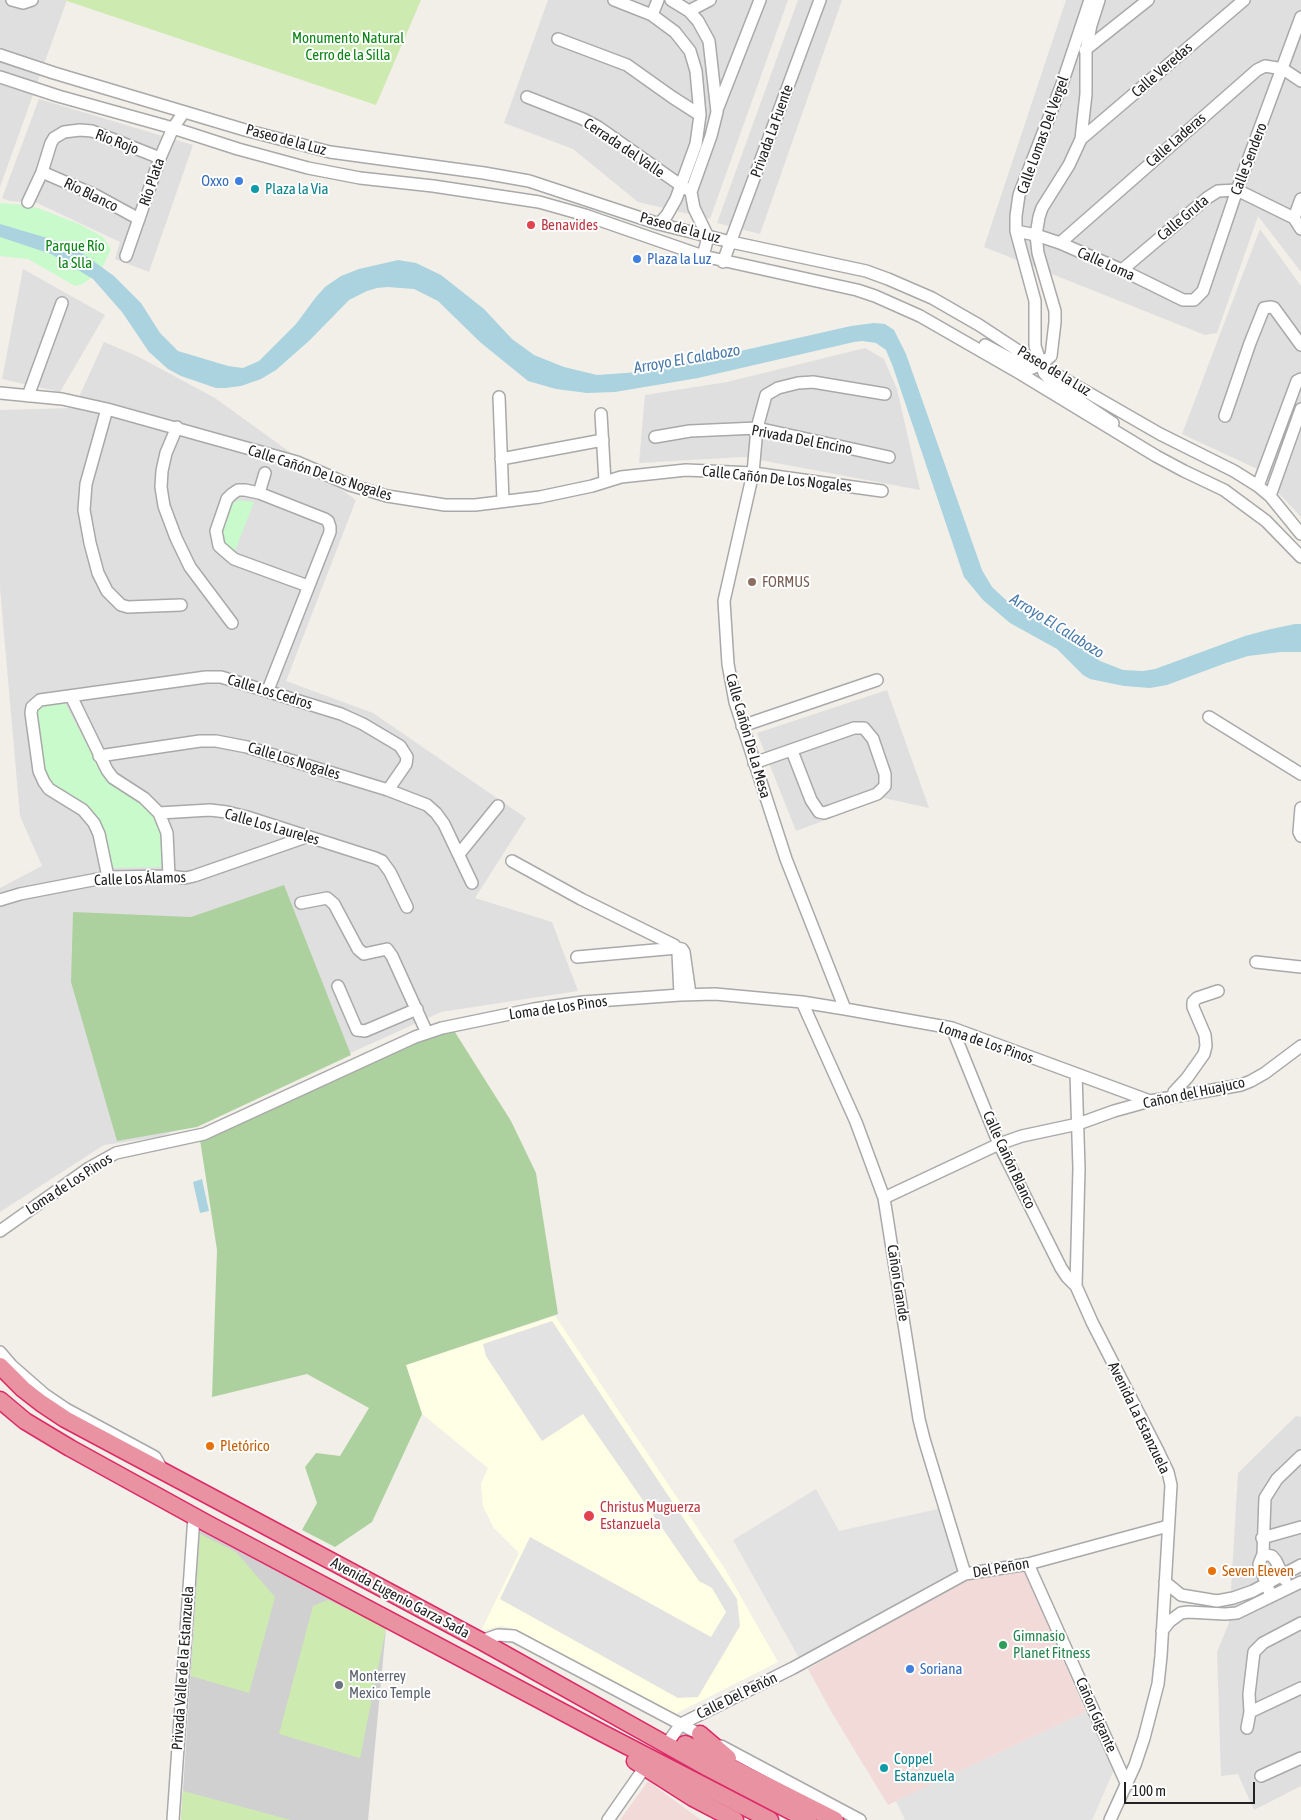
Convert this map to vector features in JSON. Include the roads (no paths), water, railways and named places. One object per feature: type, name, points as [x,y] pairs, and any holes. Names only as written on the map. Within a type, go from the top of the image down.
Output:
[{"type":"highway","name":"Avenida Eugenio Garza Sada","points":[[0,1366],[23,1389],[65,1419],[481,1641],[631,1725],[808,1820]]},
{"type":"highway","name":"Avenida Eugenio Garza Sada","points":[[0,1400],[25,1421],[70,1448],[194,1516],[770,1820]]},
{"type":"highway","points":[[631,1725],[698,1749],[835,1820]]},
{"type":"highway","points":[[604,1734],[610,1744],[645,1767],[694,1798],[735,1820]]},
{"type":"highway","points":[[700,1734],[753,1778]]},
{"type":"street","points":[[12,0],[23,3],[32,1]]},
{"type":"street","points":[[614,0],[652,15],[675,32],[690,51],[697,77],[700,115],[696,144],[672,208],[659,224]]},
{"type":"street","points":[[652,15],[658,0]]},
{"type":"street","points":[[671,0],[689,11],[698,21],[709,42],[716,112]]},
{"type":"street","points":[[689,11],[710,0]]},
{"type":"street","points":[[703,256],[708,237],[694,208],[692,192],[711,136],[716,112],[760,0]]},
{"type":"street","name":"Privada La Fuente","points":[[723,262],[820,0]]},
{"type":"street","name":"Calle Lomas Del Vergel","points":[[1090,0],[1071,57],[1019,195],[1016,216],[1016,231],[1035,302],[1035,346],[1040,365],[1051,356],[1055,322],[1052,301],[1038,253],[1036,235],[1042,208],[1069,165],[1081,139],[1086,94],[1086,50],[1099,0]]},
{"type":"street","points":[[1071,57],[1086,50],[1148,0]]},
{"type":"street","name":"Calle Veredas","points":[[1081,139],[1244,0]]},
{"type":"street","name":"Calle Sendero","points":[[1194,300],[1202,291],[1301,17]]},
{"type":"street","points":[[558,39],[597,52],[627,65],[700,115]]},
{"type":"street","points":[[690,51],[709,42]]},
{"type":"street","name":"Paseo de la Luz","points":[[0,55],[245,130],[343,155],[425,164],[529,181],[659,224],[708,237],[839,264],[888,279],[932,298],[979,325],[1040,365],[1160,434],[1234,471],[1270,496],[1301,534]]},
{"type":"street","name":"Calle Laderas","points":[[1060,243],[1249,76],[1265,66],[1283,70]]},
{"type":"street","points":[[1283,70],[1301,81]]},
{"type":"street","name":"Paseo de la Luz","points":[[1,81],[173,128],[238,149],[308,168],[360,178],[442,187],[539,202],[723,262],[856,290],[900,306],[960,339],[1184,472],[1238,498],[1266,521],[1301,557]]},
{"type":"street","name":"Cerrada del Valle","points":[[527,98],[583,119],[598,127],[680,186],[692,192]]},
{"type":"street","name":"Río Plata","points":[[126,256],[160,158],[173,128],[184,112]]},
{"type":"street","name":"Río Rojo","points":[[28,202],[42,172],[51,143],[54,138],[64,132],[80,130],[92,132],[160,158]]},
{"type":"street","points":[[238,149],[245,130]]},
{"type":"street","name":"Río Blanco","points":[[42,172],[95,196],[139,219]]},
{"type":"street","name":"Calle Gruta","points":[[1122,270],[1213,193],[1225,189],[1237,190]]},
{"type":"street","points":[[1237,190],[1294,218],[1301,229]]},
{"type":"street","points":[[1294,218],[1301,199]]},
{"type":"street","points":[[609,224],[615,210]]},
{"type":"street","name":"Calle Loma","points":[[1016,231],[1060,243],[1122,270],[1183,300],[1194,300]]},
{"type":"street","points":[[833,286],[839,264]]},
{"type":"street","points":[[1035,302],[1052,301]]},
{"type":"street","points":[[28,396],[62,303]]},
{"type":"street","points":[[1225,416],[1264,308],[1271,306],[1274,308],[1301,345]]},
{"type":"street","points":[[1035,335],[1054,342]]},
{"type":"street","points":[[960,339],[978,342],[1030,369],[1040,365],[1053,383],[1102,414],[1114,423],[1130,440]]},
{"type":"street","points":[[1258,486],[1297,381],[1301,379]]},
{"type":"street","name":"Calle Cañón De La Mesa","points":[[845,1009],[786,859],[742,726],[735,702],[728,664],[724,601],[752,473],[757,428],[766,395],[778,388],[798,383],[813,382],[885,394]]},
{"type":"street","name":"Calle Cañón De Los Nogales","points":[[0,393],[62,400],[107,409],[177,427],[205,437],[296,462],[350,485],[386,496],[445,505],[475,505],[540,497],[621,477],[686,470],[752,473],[882,491]]},
{"type":"street","points":[[499,397],[502,501]]},
{"type":"street","points":[[107,409],[86,484],[84,510],[98,573],[112,597],[121,605],[128,607],[181,605]]},
{"type":"street","points":[[1270,496],[1301,409]]},
{"type":"street","points":[[601,414],[605,482]]},
{"type":"street","points":[[177,427],[166,453],[162,471],[161,487],[164,506],[190,568],[232,623]]},
{"type":"street","name":"Privada Del Encino","points":[[655,437],[690,431],[757,428],[889,457]]},
{"type":"street","points":[[501,459],[603,440]]},
{"type":"street","points":[[1267,463],[1279,470]]},
{"type":"street","points":[[259,494],[265,473]]},
{"type":"street","points":[[268,690],[330,532],[329,524],[325,519],[318,516],[245,490],[238,490],[227,499],[216,531],[219,546],[234,560],[308,586]]},
{"type":"street","name":"Calle Los Cedros","points":[[108,877],[99,834],[94,823],[82,810],[49,789],[39,771],[32,707],[40,700],[206,677],[221,677],[341,714],[364,724],[400,746],[407,757],[406,764],[388,790]]},
{"type":"street","points":[[742,726],[877,680]]},
{"type":"street","points":[[71,696],[99,756],[113,778],[144,798],[159,813],[164,822],[167,833],[169,876]]},
{"type":"street","points":[[1209,717],[1301,774]]},
{"type":"street","points":[[754,762],[792,751],[854,728],[864,728],[873,739],[885,774],[885,786],[877,794],[830,812],[819,812],[811,800],[792,751]]},
{"type":"street","name":"Calle Los Nogales","points":[[99,756],[200,741],[216,741],[247,747],[388,790],[426,805],[436,813],[444,824],[472,883]]},
{"type":"street","points":[[459,854],[498,806]]},
{"type":"street","points":[[1301,808],[1299,832],[1301,836]]},
{"type":"street","name":"Calle Los Laureles","points":[[159,813],[210,810],[226,812],[247,817],[382,862],[390,872],[408,907]]},
{"type":"street","name":"Calle Los Álamos","points":[[0,900],[20,894],[108,877],[169,876],[184,878],[194,876],[306,837]]},
{"type":"street","points":[[512,862],[674,945],[677,948],[685,994]]},
{"type":"street","points":[[302,903],[327,898],[334,904],[358,950],[364,954],[387,949],[392,956],[427,1033]]},
{"type":"street","points":[[577,957],[677,948]]},
{"type":"street","points":[[1256,962],[1301,967]]},
{"type":"street","points":[[338,986],[357,1030],[365,1031],[417,1009]]},
{"type":"street","points":[[1174,1098],[1174,1092],[1187,1078],[1204,1054],[1206,1046],[1205,1036],[1193,1007],[1193,1002],[1197,998],[1218,991]]},
{"type":"street","name":"Loma de Los Pinos","points":[[0,1231],[103,1159],[130,1150],[204,1134],[427,1033],[456,1024],[583,1002],[685,994],[724,994],[802,1002],[845,1009],[952,1028],[1150,1102]]},
{"type":"street","name":"Cañon Grande","points":[[802,1002],[856,1122],[884,1198],[919,1418],[965,1574]]},
{"type":"street","name":"Calle Cañón Blanco","points":[[952,1028],[998,1144],[1061,1268],[1076,1286]]},
{"type":"street","name":"Cañon del Huajuco","points":[[884,1198],[998,1144],[1022,1136],[1078,1124],[1114,1111],[1150,1102],[1228,1088],[1251,1081],[1301,1046]]},
{"type":"street","name":"Avenida La Estanzuela","points":[[1076,1074],[1079,1168],[1076,1286],[1092,1322],[1158,1450],[1171,1484],[1162,1631],[1156,1692],[1144,1738],[1127,1784],[1110,1820]]},
{"type":"street","points":[[0,1352],[12,1366],[44,1394],[66,1409],[155,1456],[163,1471]]},
{"type":"street","points":[[1270,1596],[1259,1564],[1263,1554],[1262,1538],[1265,1498],[1277,1479],[1301,1456]]},
{"type":"street","name":"Privada Valle de la Estanzuela","points":[[173,1820],[194,1516]]},
{"type":"street","name":"Del Peñon","points":[[793,1668],[965,1574],[1028,1564],[1168,1526]]},
{"type":"street","points":[[1262,1538],[1301,1527]]},
{"type":"street","points":[[1263,1554],[1272,1556],[1288,1587]]},
{"type":"street","name":"Cañon Gigante","points":[[1028,1564],[1127,1784]]},
{"type":"street","points":[[1165,1582],[1175,1591],[1186,1597],[1217,1601],[1242,1595],[1301,1565]]},
{"type":"street","points":[[1162,1631],[1170,1621],[1181,1613],[1237,1613],[1301,1582]]},
{"type":"street","points":[[1248,1728],[1250,1712],[1248,1703],[1254,1652],[1263,1643],[1301,1623]]},
{"type":"street","points":[[481,1641],[498,1634],[514,1636],[860,1820]]},
{"type":"street","name":"Calle Del Peñón","points":[[682,1724],[793,1668]]},
{"type":"street","points":[[1250,1712],[1301,1688]]},
{"type":"street","points":[[671,1738],[682,1724]]},
{"type":"street","points":[[1261,1776],[1301,1758]]},
{"type":"street","points":[[608,1820],[645,1767]]},
{"type":"water","points":[[0,224],[54,240],[82,253],[114,276],[141,303],[160,333],[178,351],[228,366],[243,368],[259,361],[296,324],[325,287],[341,276],[359,269],[398,260],[416,263],[441,275],[484,309],[512,339],[534,355],[564,367],[597,375],[639,372],[851,326],[874,323],[885,324],[894,330],[906,354],[982,570],[992,587],[1006,600],[1064,631],[1100,661],[1123,670],[1143,671],[1155,669],[1245,636],[1295,624],[1301,624],[1301,652],[1281,652],[1248,656],[1167,685],[1150,688],[1124,686],[1090,679],[1083,675],[1057,649],[1010,623],[983,600],[964,577],[893,367],[886,350],[876,343],[854,342],[698,378],[615,392],[587,393],[556,389],[528,381],[480,342],[438,301],[414,289],[387,287],[367,291],[349,300],[310,340],[276,370],[261,379],[241,386],[216,388],[181,376],[168,369],[149,352],[122,312],[93,279],[51,254],[0,237]]},
{"type":"water","points":[[202,1179],[209,1211],[200,1213],[193,1182]]},
{"type":"place","name":"Oxxo","points":[[239,181]]},
{"type":"place","name":"Plaza la Via","points":[[255,189]]},
{"type":"place","name":"Benavides","points":[[531,225]]},
{"type":"place","name":"Plaza la Luz","points":[[637,259]]},
{"type":"place","name":"FORMUS","points":[[752,582]]},
{"type":"place","name":"Pletórico","points":[[210,1446]]},
{"type":"place","name":"Christus Muguerza Estanzuela","points":[[589,1516]]},
{"type":"place","name":"Seven Eleven","points":[[1212,1571]]},
{"type":"place","name":"Gimnasio Planet Fitness","points":[[1003,1645]]},
{"type":"place","name":"Soriana","points":[[910,1669]]},
{"type":"place","name":"Monterrey Mexico Temple","points":[[339,1685]]},
{"type":"place","name":"Coppel Estanzuela","points":[[884,1768]]},
{"type":"park label","name":"Monumento Natural Cerro de la Silla","points":[[348,46]]},
{"type":"park label","name":"Parque Río la Slla","points":[[75,254]]},
{"type":"water label","name":"Arroyo El Calabozo","points":[[687,359]]},
{"type":"water label","name":"Arroyo El Calabozo","points":[[1057,626]]}]
